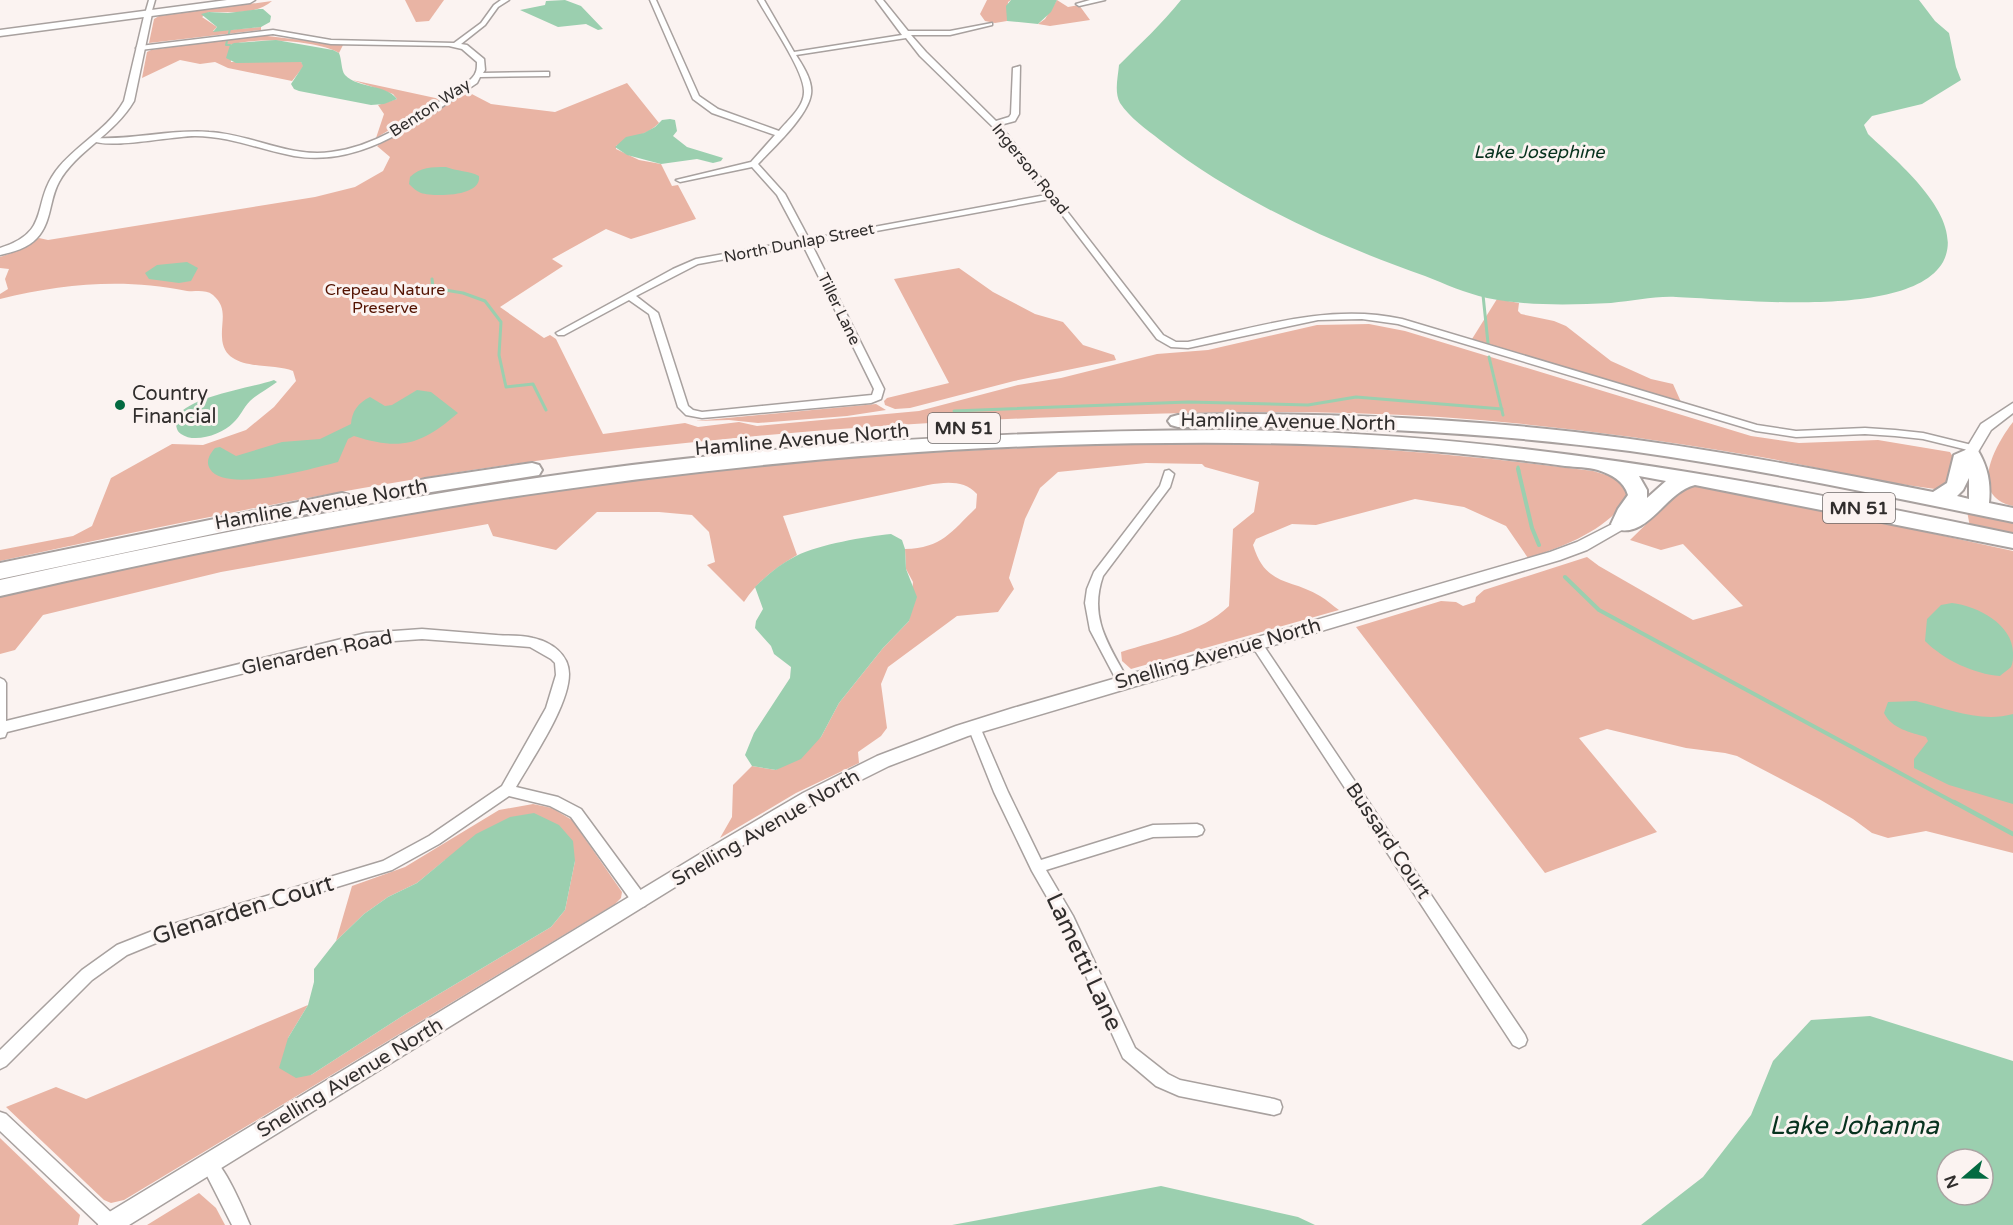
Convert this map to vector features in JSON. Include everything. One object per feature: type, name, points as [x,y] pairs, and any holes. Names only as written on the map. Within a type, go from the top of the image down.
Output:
[{"type":"highway","name":"Hamline Avenue North","points":[[0,571],[271,513],[534,469],[639,455],[819,437],[1076,423],[1354,421],[1492,430],[1683,452],[1934,499]]},
{"type":"highway","name":"Hamline Avenue North","points":[[0,588],[201,544],[426,502],[628,472],[786,455],[996,441],[1237,436],[1359,439],[1518,452],[1704,479]]},
{"type":"highway","points":[[1934,499],[1950,493],[1956,487],[1961,460],[1971,451],[1978,467],[1980,492],[1978,508]]},
{"type":"highway","points":[[1518,452],[1606,467],[1625,475],[1636,485],[1638,496],[1628,509],[1622,524]]},
{"type":"highway","points":[[1622,524],[1633,522],[1640,517],[1668,487],[1681,480],[1704,479]]},
{"type":"highway","name":"MN 51","points":[[1704,479],[1778,492],[2013,541]]},
{"type":"highway","name":"MN 51","points":[[1934,499],[2013,515]]},
{"type":"main road","points":[[0,33],[250,0]]},
{"type":"street","points":[[0,252],[25,242],[40,230],[54,181],[72,159],[112,125],[125,109],[152,0]]},
{"type":"street","points":[[456,45],[483,24],[496,6],[506,0]]},
{"type":"street","points":[[652,0],[696,97],[715,111],[780,134]]},
{"type":"street","points":[[680,180],[754,164],[801,111],[808,93],[806,79],[761,0]]},
{"type":"street","name":"Ingerson Road","points":[[879,0],[906,34],[995,124],[1160,337],[1174,345],[1188,345],[1318,317],[1343,315],[1381,318],[1400,321],[1756,428],[1796,434],[1865,431],[1895,433],[1923,436],[1971,451]]},
{"type":"street","points":[[1079,4],[1102,0]]},
{"type":"street","points":[[792,54],[906,34],[950,33],[990,24]]},
{"type":"street","name":"Benton Way","points":[[95,140],[126,141],[175,134],[207,133],[239,138],[306,155],[340,153],[363,148],[381,140],[474,81],[479,75],[481,61],[473,53],[456,45],[427,42],[331,42],[273,33],[140,48]]},
{"type":"street","points":[[995,124],[1012,119],[1015,114],[1017,68]]},
{"type":"street","points":[[479,75],[546,75]]},
{"type":"street","name":"Tiller Lane","points":[[754,164],[781,194],[879,389],[877,397]]},
{"type":"street","name":"North Dunlap Street","points":[[561,333],[696,262],[1053,196]]},
{"type":"street","name":"Hamline Avenue North","points":[[630,296],[653,313],[683,407],[690,413],[702,415],[871,400],[877,397]]},
{"type":"street","points":[[1971,451],[1986,427],[2013,407]]},
{"type":"street","points":[[1123,682],[1094,626],[1091,611],[1093,585],[1106,564],[1165,487],[1169,474]]},
{"type":"street","name":"Snelling Avenue North","points":[[110,1224],[729,845],[809,798],[883,761],[974,727],[1555,556],[1582,546],[1622,524]]},
{"type":"street","name":"Glenarden Road","points":[[0,728],[366,638],[422,634],[531,642],[545,647],[556,657],[561,664],[563,682],[552,710],[507,790]]},
{"type":"street","name":"Bussard Court","points":[[1256,643],[1519,1040]]},
{"type":"street","points":[[0,683],[0,733]]},
{"type":"street","name":"Lametti Lane","points":[[974,727],[1037,867],[1068,921],[1129,1053],[1161,1080],[1179,1088],[1274,1107]]},
{"type":"street","points":[[507,790],[554,801],[576,813],[640,901]]},
{"type":"street","name":"Glenarden Court","points":[[0,1061],[87,975],[122,950],[171,931],[387,866],[446,833],[507,790]]},
{"type":"street","points":[[1037,867],[1153,831],[1197,830]]},
{"type":"street","points":[[0,1120],[110,1224]]},
{"type":"street","points":[[209,1164],[241,1225]]},
{"type":"green space","points":[[405,0],[444,0],[429,21],[416,22]]},
{"type":"green space","points":[[987,0],[1011,0],[1008,2],[1007,21],[995,23],[985,21],[980,14]]},
{"type":"green space","points":[[1057,0],[1068,7],[1079,5],[1090,20],[1050,26],[1038,24],[1045,19]]},
{"type":"green space","points":[[272,1],[251,11],[209,12],[202,17],[217,27],[213,31],[261,27],[261,30],[149,43],[154,19],[159,16]]},
{"type":"green space","points":[[259,35],[343,45],[339,53],[316,45],[285,41],[254,41],[230,45],[231,62],[301,62],[304,66],[292,81],[228,68],[215,62],[200,64],[180,60],[142,78],[147,52],[151,50]]},
{"type":"green space","points":[[352,80],[440,99],[376,138],[384,114],[378,105],[397,99],[393,94]]},
{"type":"green space","name":"Crepeau Nature Preserve","points":[[627,83],[659,123],[616,146],[616,149],[639,160],[661,164],[672,186],[678,185],[696,219],[631,239],[606,229],[552,259],[563,266],[500,307],[544,338],[550,335],[556,339],[603,434],[685,423],[698,427],[739,422],[757,426],[919,411],[1018,385],[1061,378],[1157,354],[1208,350],[1317,325],[1369,324],[1405,331],[1751,436],[1799,443],[1878,440],[1950,452],[1953,457],[1948,482],[1935,489],[1667,442],[1554,427],[1440,417],[1249,412],[1058,417],[838,429],[618,450],[413,479],[295,500],[0,561],[0,550],[73,536],[92,526],[111,478],[172,444],[203,445],[246,430],[274,407],[296,381],[293,371],[250,364],[230,356],[224,348],[222,337],[221,305],[210,293],[139,285],[93,284],[0,299],[0,294],[8,289],[5,279],[9,269],[0,268],[0,257],[20,250],[39,238],[48,240],[315,197],[355,187],[383,171],[390,157],[377,146],[466,91],[491,104],[555,112]]},
{"type":"green space","points":[[959,268],[993,292],[1035,314],[1063,322],[1083,345],[1114,355],[1116,360],[1014,381],[910,408],[895,409],[885,405],[884,401],[887,398],[949,383],[894,279]]},
{"type":"green space","points":[[1497,299],[1519,303],[1518,311],[1521,314],[1566,326],[1611,361],[1651,379],[1673,384],[1681,402],[1472,339]]},
{"type":"green space","points":[[876,404],[886,410],[847,416],[758,423],[729,420],[695,421]]},
{"type":"green space","points":[[2013,422],[2013,506],[1999,500],[1991,492],[1988,481],[1993,456]]},
{"type":"green space","points":[[1175,443],[1280,444],[1489,459],[1593,471],[1613,477],[1632,492],[1623,505],[1600,526],[1573,541],[1528,558],[1506,526],[1464,507],[1415,499],[1316,525],[1292,524],[1256,539],[1253,545],[1258,559],[1272,575],[1309,590],[1339,610],[1131,669],[1122,661],[1121,652],[1192,629],[1206,623],[1229,606],[1233,529],[1254,512],[1259,482],[1205,467],[1202,464],[1146,463],[1058,472],[1040,488],[1025,519],[1009,578],[1014,589],[998,612],[957,616],[888,667],[881,684],[887,728],[881,736],[858,752],[859,763],[796,793],[720,838],[732,817],[733,785],[752,766],[776,770],[821,737],[839,703],[883,648],[909,621],[913,582],[906,569],[905,549],[928,546],[952,531],[976,508],[977,494],[972,489],[954,483],[935,484],[783,516],[797,555],[768,576],[744,602],[707,565],[715,562],[709,532],[692,515],[659,512],[597,512],[556,550],[493,536],[488,524],[221,572],[43,615],[15,650],[0,654],[0,597],[178,556],[360,521],[569,487],[759,465],[967,451]]},
{"type":"green space","points":[[1707,487],[1788,502],[2013,551],[2013,853],[1926,831],[1888,838],[1872,833],[1819,799],[1737,756],[1686,748],[1607,729],[1579,738],[1657,832],[1545,873],[1356,627],[1441,601],[1456,602],[1463,606],[1475,602],[1476,597],[1484,590],[1587,557],[1693,620],[1743,606],[1683,544],[1661,550],[1630,540],[1681,490]]},
{"type":"green space","points":[[1967,511],[2013,521],[2013,536],[1970,527]]},
{"type":"green space","points":[[533,804],[552,808],[572,820],[622,892],[621,898],[615,904],[124,1200],[111,1203],[104,1200],[6,1107],[56,1087],[86,1099],[308,1005],[288,1038],[311,1075],[404,1015],[551,927],[565,910],[575,861],[445,860],[417,883],[388,897],[364,914],[336,941],[352,886],[405,867],[499,810]]},
{"type":"green space","points":[[0,1138],[80,1215],[78,1225],[0,1225]]},
{"type":"green space","points":[[199,1193],[216,1208],[225,1225],[147,1225]]},
{"type":"water","points":[[565,0],[581,6],[603,29],[598,30],[586,24],[558,27],[520,10],[545,5],[546,1]]},
{"type":"water","points":[[1011,0],[1057,0],[1051,12],[1038,24],[1007,21],[1006,6]]},
{"type":"water","name":"Lake Josephine","points":[[1181,0],[1919,0],[1935,21],[1949,33],[1961,80],[1922,104],[1872,116],[1864,125],[1868,134],[1910,174],[1937,209],[1945,227],[1948,245],[1943,262],[1924,280],[1896,292],[1859,299],[1819,302],[1668,297],[1611,303],[1549,304],[1502,301],[1463,291],[1321,235],[1254,201],[1190,162],[1128,114],[1117,94],[1119,65],[1159,26]]},
{"type":"water","points":[[263,9],[271,16],[270,22],[261,27],[213,32],[217,27],[201,14],[228,13]]},
{"type":"water","points":[[276,40],[333,50],[339,53],[345,75],[357,83],[386,91],[397,99],[384,104],[371,105],[299,91],[291,84],[303,66],[301,62],[236,63],[226,58],[230,45],[234,43]]},
{"type":"water","points":[[662,120],[675,120],[677,131],[673,136],[687,147],[723,158],[721,161],[713,163],[697,159],[661,164],[627,155],[615,147],[626,137],[644,133]]},
{"type":"water","points":[[446,167],[479,176],[478,183],[465,192],[446,195],[421,193],[409,184],[410,177],[422,169]]},
{"type":"water","points":[[187,262],[198,268],[191,281],[179,283],[149,279],[145,273],[157,265]]},
{"type":"water","points":[[274,380],[277,382],[253,398],[235,421],[222,431],[201,438],[193,438],[181,434],[176,426],[176,417],[195,403]]},
{"type":"water","points":[[417,390],[431,392],[458,413],[433,432],[410,442],[385,443],[354,436],[348,439],[338,462],[291,473],[271,477],[233,479],[219,476],[210,469],[209,458],[215,448],[220,447],[236,456],[282,442],[320,439],[351,424],[356,408],[370,397],[385,406],[392,405]]},
{"type":"water","points":[[891,534],[902,540],[906,569],[917,597],[909,621],[883,648],[839,703],[821,737],[801,759],[776,770],[752,766],[745,755],[754,733],[790,678],[791,667],[774,654],[771,646],[755,628],[763,609],[755,587],[779,566],[806,552],[842,542]]},
{"type":"water","points":[[1952,603],[1982,612],[1992,618],[2007,633],[2011,643],[2013,662],[2011,667],[2000,676],[1960,665],[1925,641],[1927,619],[1941,605]]},
{"type":"water","points":[[1916,701],[1977,716],[2013,714],[2013,804],[1949,785],[1914,768],[1914,759],[1928,741],[1926,737],[1897,726],[1884,713],[1888,702]]},
{"type":"water","points":[[534,813],[559,825],[573,841],[575,861],[565,910],[551,927],[404,1015],[311,1075],[296,1078],[279,1068],[288,1038],[308,1005],[314,982],[314,969],[336,941],[364,914],[388,897],[417,883],[476,834],[510,817]]},
{"type":"water","name":"Lake Johanna","points":[[1870,1016],[2013,1061],[2013,1225],[1641,1225],[1703,1177],[1751,1115],[1773,1061],[1811,1020]]},
{"type":"water","points":[[1161,1186],[1298,1217],[1315,1225],[952,1225]]},
{"type":"waterway","points":[[230,29],[226,45],[230,45]]},
{"type":"waterway","points":[[432,279],[433,288],[463,293],[485,301],[501,322],[499,355],[506,387],[533,384],[546,410]]},
{"type":"waterway","points":[[1483,295],[1488,343]]},
{"type":"waterway","points":[[1489,357],[1502,409]]},
{"type":"waterway","points":[[954,411],[1188,402],[1308,405],[1356,397],[1502,409]]},
{"type":"waterway","points":[[1502,409],[1503,415]]},
{"type":"waterway","points":[[1518,467],[1519,471]]},
{"type":"waterway","points":[[1518,469],[1532,528],[1539,545]]},
{"type":"waterway","points":[[1565,577],[1599,610],[1957,804]]},
{"type":"waterway","points":[[1954,802],[2013,834]]},
{"type":"place","name":"Country Financial","points":[[120,405]]}]
